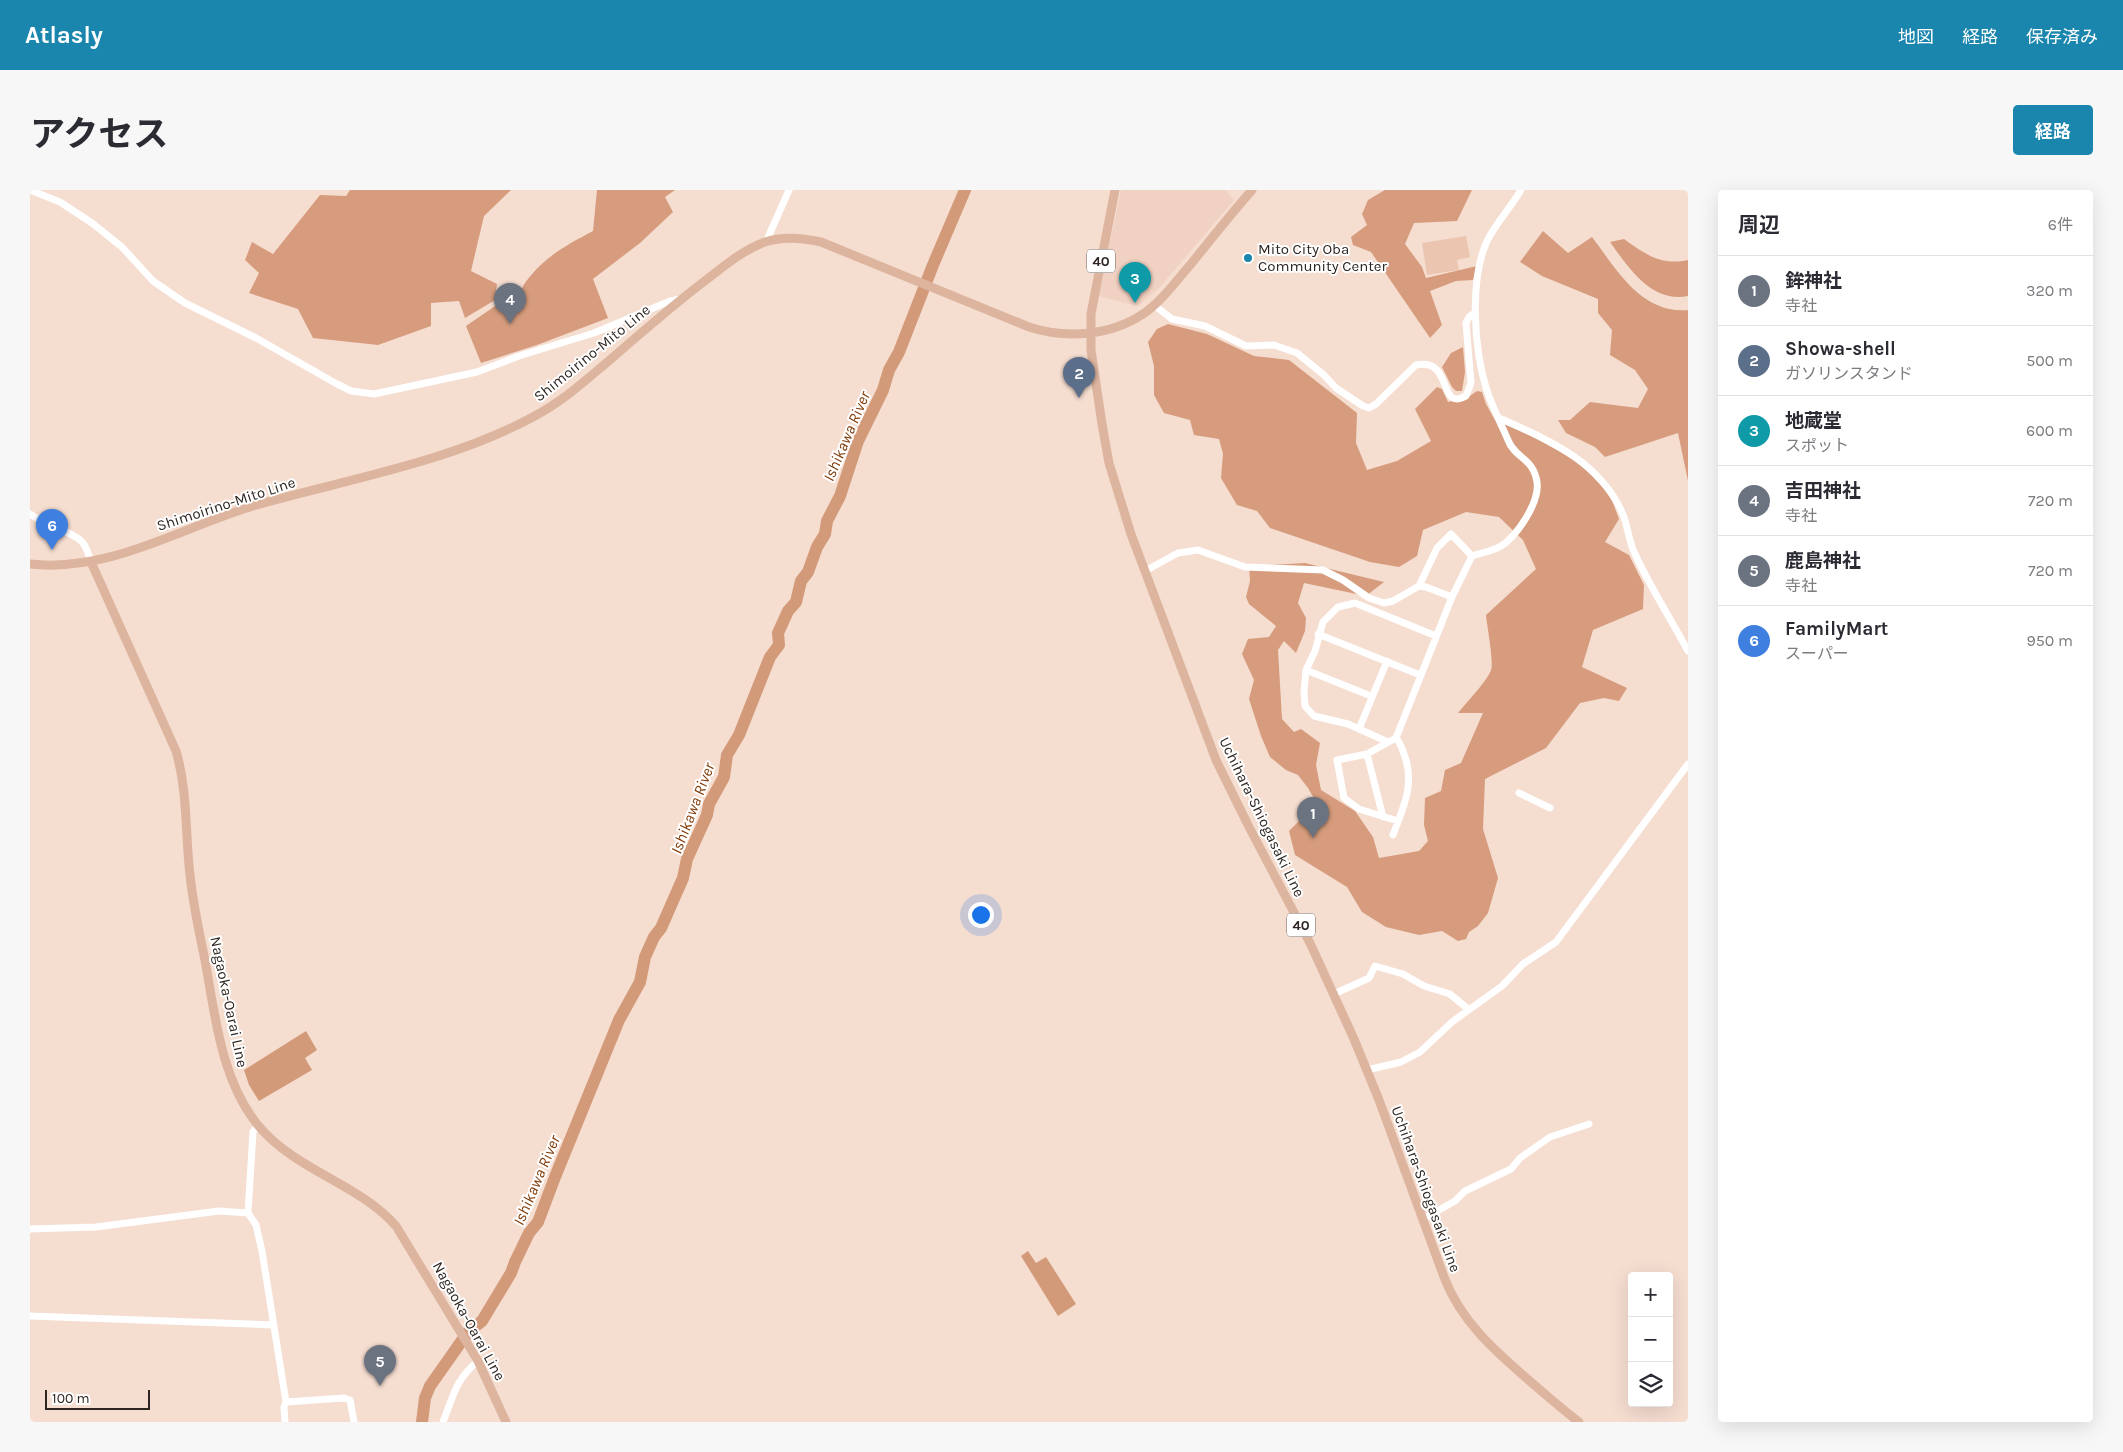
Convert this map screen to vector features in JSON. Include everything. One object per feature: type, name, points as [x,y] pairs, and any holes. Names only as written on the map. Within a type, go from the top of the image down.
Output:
[{"type":"main road","name":"Uchihara-Shiogasaki Line","points":[[1115,190],[1091,314],[1090,333],[1110,463],[1122,509],[1216,760],[1334,994],[1367,1070],[1447,1286],[1462,1313],[1495,1351],[1579,1422]]},
{"type":"main road","name":"Shimoirino-Mito Line","points":[[91,562],[114,556],[251,507],[438,456],[510,429],[559,401],[681,299],[737,258],[766,242],[794,238],[821,242],[1045,332],[1065,335],[1090,333],[1114,328],[1129,322],[1154,305],[1169,290],[1252,190]]},
{"type":"main road","points":[[30,564],[61,566],[91,562]]},
{"type":"main road","name":"Nagaoka-Oarai Line","points":[[91,562],[176,751],[183,780],[190,876],[215,1015],[229,1072],[244,1104],[258,1125],[272,1140],[299,1162],[363,1197],[387,1216],[405,1237],[476,1358],[506,1422]]},
{"type":"street","points":[[30,190],[60,202],[92,224],[128,252],[153,281],[185,303],[256,338],[337,384],[363,394],[383,392],[477,372],[519,356],[594,333],[670,300],[681,299]]},
{"type":"street","points":[[766,242],[789,190]]},
{"type":"street","points":[[1398,822],[1359,809],[1344,798],[1337,760],[1367,754],[1396,738],[1452,597],[1472,556],[1500,546],[1518,531],[1537,494],[1534,471],[1529,461],[1510,447],[1491,403],[1478,355],[1475,313],[1477,285],[1487,241],[1521,190]]},
{"type":"street","points":[[1154,305],[1172,319],[1205,326],[1246,346],[1274,345],[1297,353],[1324,375],[1336,388],[1369,408],[1376,404],[1416,365],[1423,364],[1436,368],[1441,373],[1450,396],[1459,398],[1466,396],[1470,383],[1466,323],[1469,317],[1475,313]]},
{"type":"street","points":[[1499,418],[1570,452],[1583,461],[1601,479],[1624,517],[1634,553],[1688,651]]},
{"type":"street","points":[[30,514],[38,520],[76,537],[86,547],[91,562]]},
{"type":"street","points":[[1145,571],[1178,554],[1198,550],[1245,567],[1323,570],[1343,580],[1369,598],[1384,603],[1393,601],[1419,586],[1437,548],[1451,534],[1472,556]]},
{"type":"street","points":[[1419,586],[1452,597]]},
{"type":"street","points":[[1388,742],[1348,724],[1314,716],[1305,706],[1306,670],[1314,652],[1323,622],[1331,613],[1346,604],[1355,603],[1436,636]]},
{"type":"street","points":[[1318,634],[1420,675]]},
{"type":"street","points":[[1359,729],[1387,661]]},
{"type":"street","points":[[1306,670],[1371,696]]},
{"type":"street","points":[[1393,835],[1407,800],[1409,778],[1409,769],[1401,744],[1396,738]]},
{"type":"street","points":[[1367,754],[1383,817]]},
{"type":"street","points":[[1367,1070],[1401,1062],[1420,1052],[1468,1009],[1502,986],[1523,964],[1556,942],[1688,764]]},
{"type":"street","points":[[1519,793],[1550,808]]},
{"type":"street","points":[[1334,994],[1369,978],[1375,966],[1403,974],[1424,986],[1450,994],[1468,1009]]},
{"type":"street","points":[[1423,1220],[1455,1202],[1465,1191],[1511,1169],[1526,1154],[1550,1137],[1589,1124]]},
{"type":"street","points":[[258,1125],[253,1132],[248,1208],[256,1224],[274,1325],[286,1402],[284,1407],[285,1422]]},
{"type":"street","points":[[30,1229],[96,1227],[219,1210],[248,1208]]},
{"type":"street","points":[[30,1316],[274,1325]]},
{"type":"street","points":[[443,1422],[451,1396],[476,1358]]},
{"type":"street","points":[[286,1402],[344,1398],[350,1400],[354,1422]]},
{"type":"shaded area","points":[[350,190],[511,190],[484,216],[471,271],[497,284],[495,300],[465,318],[459,301],[431,303],[431,326],[378,345],[313,338],[298,309],[249,293],[259,273],[245,260],[252,242],[273,254],[320,195],[346,196]]},
{"type":"shaded area","points":[[597,190],[675,190],[665,197],[673,212],[640,243],[593,279],[608,318],[537,345],[481,363],[466,326],[498,304],[505,308],[511,304],[518,298],[528,279],[543,263],[566,246],[593,231]]},
{"type":"shaded area","points":[[1121,190],[1226,190],[1234,200],[1160,287],[1138,306],[1099,296]]},
{"type":"shaded area","points":[[1385,190],[1472,190],[1457,221],[1414,223],[1405,244],[1422,267],[1426,278],[1477,266],[1473,280],[1456,281],[1430,291],[1442,325],[1430,338],[1371,252],[1353,245],[1351,237],[1367,225],[1362,214],[1368,200]]},
{"type":"shaded area","points":[[1543,231],[1568,253],[1592,237],[1621,276],[1644,297],[1657,305],[1671,309],[1688,310],[1688,481],[1678,433],[1605,457],[1595,447],[1566,433],[1558,420],[1570,420],[1590,402],[1638,408],[1648,389],[1635,370],[1610,355],[1612,330],[1598,313],[1598,299],[1542,276],[1520,262]]},
{"type":"shaded area","points":[[1466,236],[1470,257],[1457,260],[1459,270],[1427,275],[1422,243]]},
{"type":"shaded area","points":[[1624,239],[1646,254],[1661,260],[1688,260],[1688,296],[1675,297],[1663,294],[1652,289],[1642,281],[1610,242]]},
{"type":"shaded area","points":[[1168,324],[1207,334],[1254,356],[1289,360],[1357,413],[1356,443],[1367,470],[1397,461],[1431,441],[1415,409],[1437,387],[1442,389],[1448,402],[1467,398],[1477,391],[1482,392],[1495,420],[1532,436],[1580,463],[1610,495],[1619,519],[1605,542],[1629,555],[1644,585],[1643,609],[1593,630],[1582,667],[1627,688],[1619,701],[1604,698],[1580,703],[1546,748],[1485,779],[1483,829],[1498,878],[1488,913],[1478,926],[1469,932],[1466,939],[1458,941],[1442,931],[1419,935],[1386,927],[1362,912],[1347,887],[1295,855],[1289,831],[1302,818],[1310,814],[1316,802],[1298,775],[1286,770],[1270,757],[1249,699],[1254,680],[1242,654],[1248,639],[1269,637],[1276,626],[1249,604],[1246,597],[1250,581],[1249,566],[1305,563],[1384,582],[1366,596],[1304,583],[1298,603],[1306,618],[1305,631],[1296,653],[1284,641],[1278,650],[1282,719],[1294,732],[1301,729],[1320,743],[1316,765],[1321,790],[1355,811],[1373,837],[1379,858],[1419,851],[1428,841],[1424,825],[1425,798],[1441,791],[1445,770],[1461,763],[1483,713],[1458,713],[1491,670],[1491,652],[1486,615],[1536,569],[1523,540],[1499,517],[1466,512],[1423,530],[1417,556],[1399,567],[1370,562],[1270,528],[1257,511],[1237,505],[1221,478],[1223,454],[1219,439],[1194,435],[1190,420],[1164,413],[1154,395],[1154,366],[1148,342],[1157,329]]},
{"type":"shaded area","points":[[1463,347],[1465,372],[1462,391],[1456,391],[1442,367],[1451,353]]},
{"type":"shaded area","points":[[306,1031],[317,1050],[305,1058],[312,1070],[259,1101],[249,1085],[244,1070]]},
{"type":"shaded area","points":[[1028,1251],[1036,1263],[1046,1257],[1076,1304],[1058,1316],[1021,1256]]},
{"type":"waterway","name":"Ishikawa River","points":[[422,1422],[425,1398],[430,1386],[468,1332],[482,1321],[511,1273],[529,1233],[538,1222],[619,1020],[640,982],[645,957],[654,937],[661,928],[683,878],[687,859],[707,815],[709,804],[724,777],[727,755],[739,735],[770,657],[779,645],[778,633],[788,611],[796,602],[801,581],[808,572],[817,547],[825,534],[827,521],[840,496],[858,441],[883,390],[889,370],[899,352],[965,190]]},
{"type":"place","name":"Mito City Oba Community Center","points":[[1248,258]]},
{"type":"place","name":"地蔵堂","points":[[1135,303]]},
{"type":"place","name":"吉田神社","points":[[510,324]]},
{"type":"place","name":"Showa-shell","points":[[1079,398]]},
{"type":"place","name":"FamilyMart","points":[[52,550]]},
{"type":"place","name":"鉾神社","points":[[1313,838]]},
{"type":"place","name":"鹿島神社","points":[[380,1386]]}]
